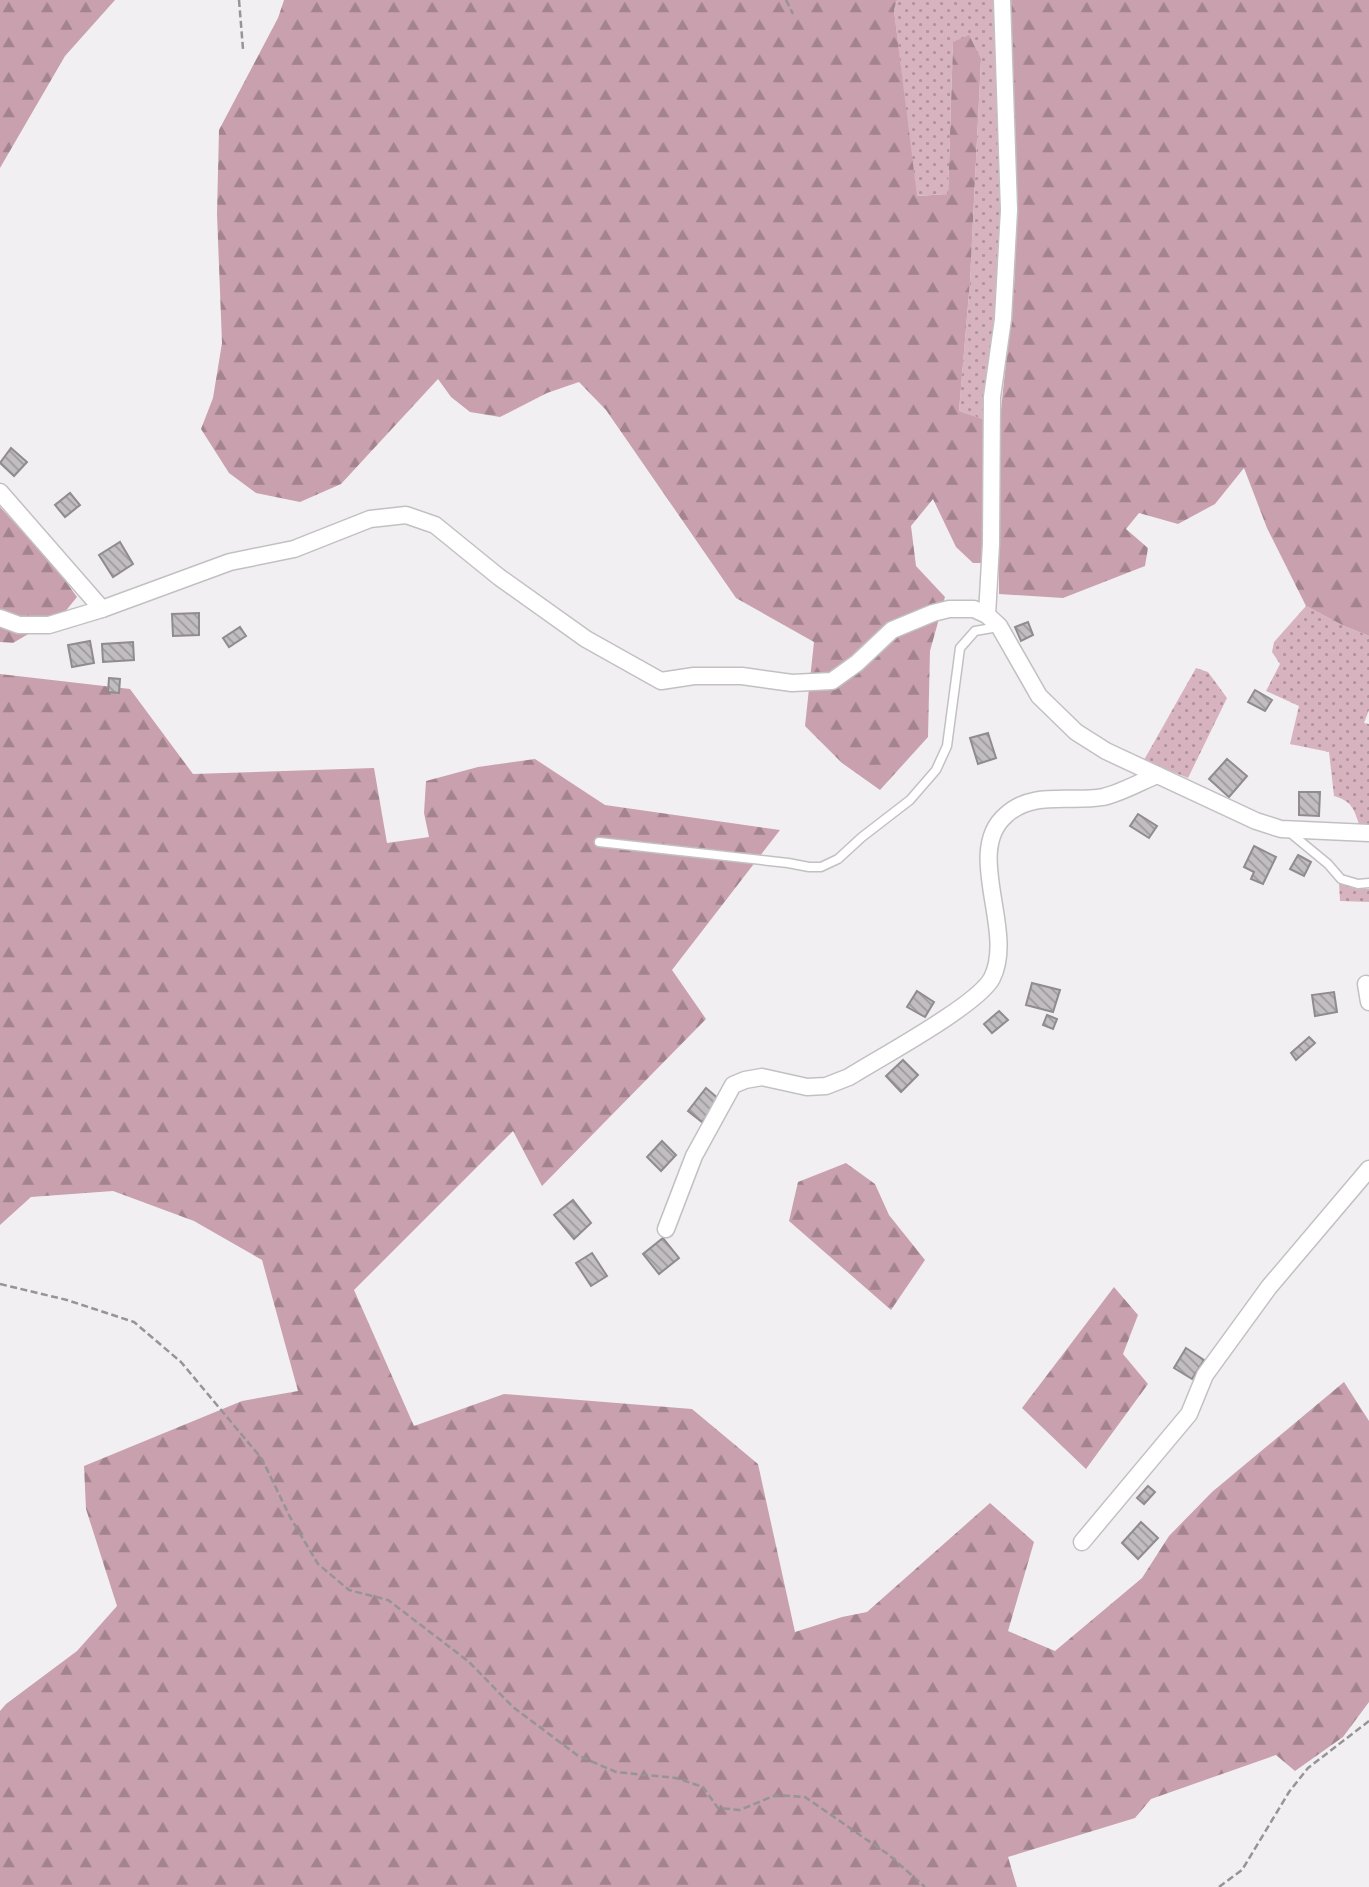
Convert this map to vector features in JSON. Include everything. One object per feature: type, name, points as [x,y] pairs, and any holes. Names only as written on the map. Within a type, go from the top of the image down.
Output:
[{"type":"street","points":[[993,621],[992,397],[1003,319],[1009,210],[1002,0]]},
{"type":"street","points":[[0,492],[102,609]]},
{"type":"street","points":[[0,618],[19,625],[49,625],[102,609],[230,562],[294,549],[370,519],[406,515],[435,524],[499,577],[586,639],[662,681],[694,676],[742,676],[792,683],[832,681],[857,663],[892,630],[949,609],[974,609],[993,621],[1030,684],[1049,708],[1076,732],[1106,751],[1256,821],[1285,829],[1369,833]]},
{"type":"street","points":[[666,1229],[694,1156],[733,1085],[762,1077],[807,1087],[826,1086],[849,1077],[974,1000],[991,980],[998,960],[998,939],[988,846],[996,825],[1007,813],[1024,804],[1045,798],[1103,797],[1157,775]]},
{"type":"street","points":[[1366,984],[1369,1002]]},
{"type":"street","points":[[1082,1542],[1189,1414],[1205,1375],[1269,1287],[1369,1169]]},
{"type":"lane","points":[[599,842],[809,867],[830,864],[910,800],[936,770],[947,746],[960,648],[975,631],[993,621]]},
{"type":"lane","points":[[1285,829],[1328,864],[1341,879],[1369,883]]},
{"type":"path","points":[[239,0],[243,48]]},
{"type":"path","points":[[786,0],[793,14]]},
{"type":"path","points":[[0,1284],[67,1300],[134,1322],[181,1362],[262,1459],[290,1517],[318,1564],[349,1590],[387,1600],[468,1661],[513,1707],[577,1755],[616,1772],[676,1779],[703,1787],[718,1808],[740,1810],[776,1795],[805,1797],[889,1855],[925,1887]]},
{"type":"path","points":[[1219,1887],[1242,1870],[1289,1792],[1308,1768],[1369,1721]]},
{"type":"shaded area","points":[[897,0],[996,0],[1002,259],[983,419],[959,411],[970,281],[981,59],[953,42],[948,194],[916,196],[894,10]]},
{"type":"shaded area","points":[[1306,606],[1369,636],[1369,710],[1364,723],[1369,724],[1369,826],[1360,827],[1352,807],[1345,800],[1334,796],[1329,752],[1290,744],[1299,706],[1266,691],[1280,664],[1272,652],[1274,642]]},
{"type":"shaded area","points":[[1196,668],[1208,672],[1227,698],[1188,778],[1144,760]]},
{"type":"shaded area","points":[[1339,883],[1369,889],[1369,902],[1340,901]]},
{"type":"green space","points":[[0,0],[115,0],[65,56],[0,168]]},
{"type":"green space","points":[[284,0],[897,0],[894,10],[917,196],[948,194],[953,42],[969,35],[981,59],[970,281],[959,411],[983,419],[1000,420],[1015,274],[1009,0],[1369,0],[1369,636],[1306,606],[1267,528],[1244,468],[1215,504],[1178,524],[1139,513],[1126,529],[1148,548],[1145,566],[1063,598],[999,594],[999,563],[973,563],[956,547],[933,499],[911,526],[916,566],[945,597],[930,651],[928,737],[880,790],[842,763],[805,726],[814,642],[736,598],[606,410],[579,382],[547,393],[500,417],[470,412],[451,397],[438,379],[341,484],[300,502],[256,493],[229,473],[201,429],[213,398],[222,343],[217,214],[219,130],[278,18]]},
{"type":"green space","points":[[0,507],[56,568],[77,597],[64,613],[13,643],[0,642]]},
{"type":"green space","points":[[0,674],[130,689],[193,774],[374,768],[387,843],[429,837],[424,813],[426,781],[478,767],[535,759],[605,805],[780,830],[672,970],[706,1019],[542,1186],[513,1131],[354,1290],[414,1426],[504,1394],[692,1409],[758,1464],[795,1632],[867,1612],[990,1503],[1034,1542],[1008,1631],[1055,1651],[1142,1578],[1169,1536],[1212,1492],[1344,1382],[1369,1421],[1369,1702],[1343,1737],[1295,1771],[1276,1755],[1151,1799],[1135,1818],[1008,1857],[1017,1887],[0,1887],[0,1711],[77,1651],[117,1606],[86,1509],[84,1466],[242,1401],[298,1391],[262,1260],[194,1221],[113,1191],[31,1197],[0,1225]]},
{"type":"green space","points":[[846,1163],[875,1184],[889,1215],[925,1260],[891,1310],[789,1221],[798,1182]]},
{"type":"green space","points":[[1114,1287],[1138,1315],[1123,1354],[1148,1384],[1086,1469],[1022,1408]]},
{"type":"building","points":[[11,448],[27,462],[14,476],[0,463]]},
{"type":"building","points":[[70,493],[80,505],[65,517],[55,505]]},
{"type":"building","points":[[120,542],[133,564],[113,577],[99,555]]},
{"type":"building","points":[[199,613],[199,635],[173,636],[172,614]]},
{"type":"building","points":[[1028,622],[1033,635],[1021,641],[1015,627]]},
{"type":"building","points":[[240,627],[246,636],[229,647],[223,638]]},
{"type":"building","points":[[90,641],[94,663],[72,667],[68,645]]},
{"type":"building","points":[[133,642],[134,660],[103,662],[102,644]]},
{"type":"building","points":[[109,678],[120,679],[119,693],[108,692]]},
{"type":"building","points":[[1255,690],[1272,700],[1265,711],[1248,702]]},
{"type":"building","points":[[988,733],[996,758],[978,764],[970,738]]},
{"type":"building","points":[[1227,759],[1247,776],[1229,797],[1209,779]]},
{"type":"building","points":[[1299,792],[1320,792],[1319,816],[1299,815]]},
{"type":"building","points":[[1138,814],[1157,826],[1149,838],[1130,826]]},
{"type":"building","points":[[1254,846],[1276,857],[1263,884],[1251,879],[1254,872],[1244,867]]},
{"type":"building","points":[[1298,855],[1311,862],[1304,876],[1290,869]]},
{"type":"building","points":[[1032,983],[1060,990],[1053,1012],[1026,1005]]},
{"type":"building","points":[[917,991],[934,1002],[925,1017],[907,1007]]},
{"type":"building","points":[[1334,992],[1337,1012],[1315,1016],[1312,995]]},
{"type":"building","points":[[999,1011],[1008,1020],[992,1033],[984,1024]]},
{"type":"building","points":[[1047,1015],[1057,1019],[1053,1029],[1043,1025]]},
{"type":"building","points":[[1309,1037],[1315,1043],[1296,1060],[1291,1053]]},
{"type":"building","points":[[903,1060],[918,1075],[901,1092],[886,1076]]},
{"type":"building","points":[[706,1088],[720,1100],[702,1122],[688,1111]]},
{"type":"building","points":[[662,1141],[676,1155],[661,1171],[647,1157]]},
{"type":"building","points":[[573,1200],[591,1223],[574,1239],[554,1215]]},
{"type":"building","points":[[663,1238],[679,1258],[659,1274],[643,1254]]},
{"type":"building","points":[[592,1253],[607,1276],[591,1286],[576,1263]]},
{"type":"building","points":[[1186,1348],[1204,1360],[1192,1379],[1174,1368]]},
{"type":"building","points":[[1148,1486],[1155,1492],[1144,1504],[1137,1498]]},
{"type":"building","points":[[1141,1522],[1158,1538],[1138,1559],[1122,1543]]}]
